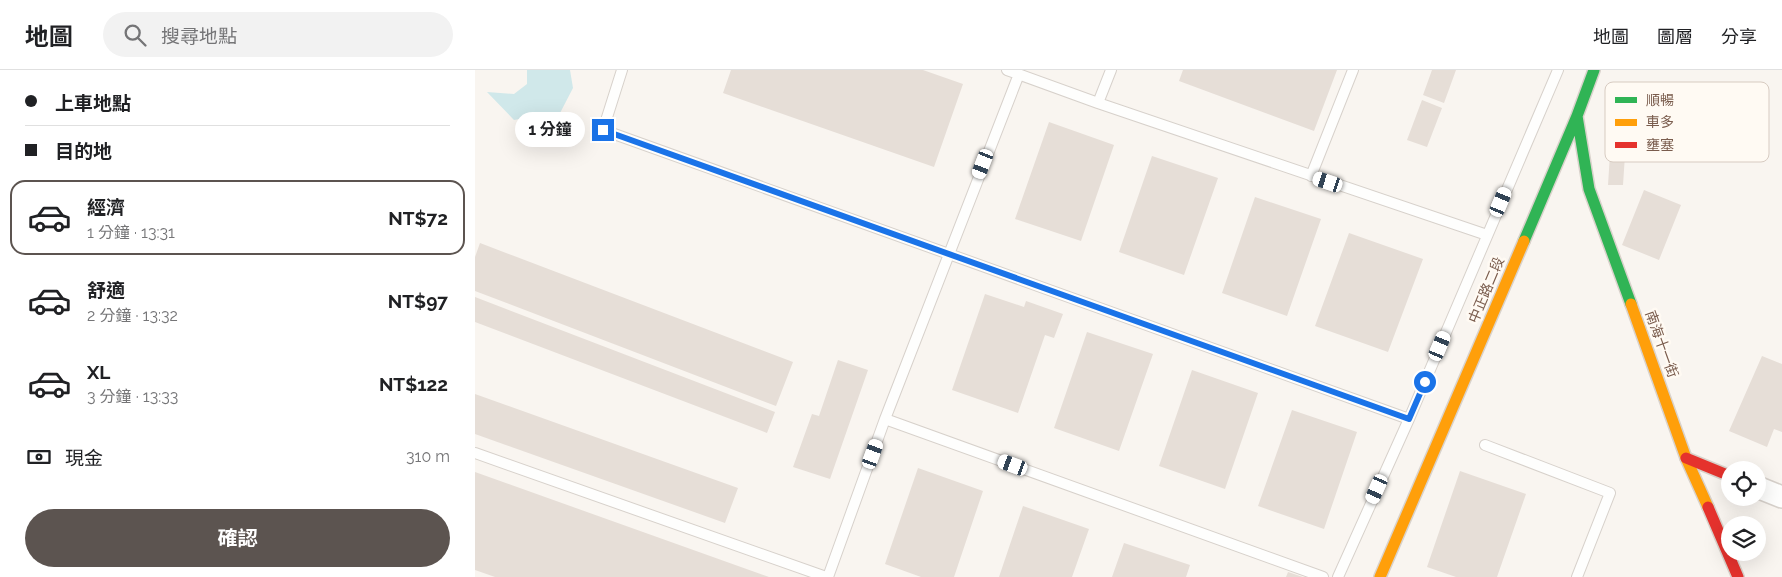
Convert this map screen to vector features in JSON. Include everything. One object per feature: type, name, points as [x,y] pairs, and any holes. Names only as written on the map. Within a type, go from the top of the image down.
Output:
[{"type":"street","name":"中正路二段","points":[[1381,577],[1577,116],[1594,70]]},
{"type":"street","name":"南海十一街","points":[[1577,116],[1589,188],[1686,458],[1738,577]]},
{"type":"street","points":[[1686,458],[1721,472]]},
{"type":"street","points":[[1766,491],[1782,497]]},
{"type":"lane","points":[[622,70],[603,130],[1409,419]]},
{"type":"lane","points":[[1007,70],[1487,236]]},
{"type":"lane","points":[[1098,103],[1111,70]]},
{"type":"lane","points":[[1311,176],[1353,70]]},
{"type":"lane","points":[[1338,577],[1409,419],[1558,70]]},
{"type":"lane","points":[[475,454],[827,577],[885,419],[1019,74]]},
{"type":"lane","points":[[885,419],[1323,577]]},
{"type":"lane","points":[[1485,445],[1609,493],[1577,577]]},
{"type":"water","points":[[527,70],[570,70],[573,88],[559,115],[540,115],[514,120],[487,92],[514,94],[527,84]]},
{"type":"building","points":[[731,70],[923,70],[963,84],[934,167],[723,93]]},
{"type":"building","points":[[1183,70],[1337,70],[1314,131],[1179,81]]},
{"type":"building","points":[[1432,70],[1456,70],[1444,103],[1423,95]]},
{"type":"building","points":[[1422,100],[1442,108],[1427,147],[1407,140]]},
{"type":"building","points":[[1049,122],[1114,145],[1081,241],[1015,219]]},
{"type":"building","points":[[1152,156],[1218,178],[1184,275],[1119,252]]},
{"type":"building","points":[[1609,162],[1625,162],[1623,185],[1608,185]]},
{"type":"building","points":[[1644,190],[1681,205],[1659,260],[1622,245]]},
{"type":"building","points":[[1255,197],[1321,219],[1287,316],[1222,293]]},
{"type":"building","points":[[1349,233],[1423,259],[1388,352],[1315,326]]},
{"type":"building","points":[[480,243],[793,362],[776,406],[475,291],[475,257]]},
{"type":"building","points":[[985,294],[1024,307],[1026,301],[1063,314],[1054,338],[1045,335],[1018,413],[952,390]]},
{"type":"building","points":[[475,297],[775,412],[767,433],[475,322]]},
{"type":"building","points":[[1087,332],[1153,354],[1119,451],[1054,428]]},
{"type":"building","points":[[1762,356],[1782,364],[1782,432],[1774,429],[1767,447],[1729,431]]},
{"type":"building","points":[[838,360],[868,370],[830,479],[793,467],[812,414],[819,416]]},
{"type":"building","points":[[1192,370],[1258,393],[1225,489],[1159,466]]},
{"type":"building","points":[[475,394],[738,488],[725,523],[475,434]]},
{"type":"building","points":[[1292,410],[1357,432],[1324,529],[1258,506]]},
{"type":"building","points":[[918,468],[983,491],[954,577],[921,577],[885,564]]},
{"type":"building","points":[[1460,471],[1526,494],[1497,577],[1456,577],[1427,567]]},
{"type":"building","points":[[475,472],[769,577],[495,577],[475,570]]},
{"type":"building","points":[[1023,506],[1089,529],[1072,577],[999,577]]},
{"type":"building","points":[[1124,543],[1190,565],[1186,577],[1112,577]]},
{"type":"building","points":[[1288,572],[1303,577],[1286,577]]},
{"type":"traffic: fast","points":[[1524,241],[1577,116],[1594,70]]},
{"type":"traffic: fast","points":[[1577,116],[1589,189],[1631,304]]},
{"type":"traffic: slow","points":[[1380,577],[1524,241]]},
{"type":"traffic: slow","points":[[1631,304],[1686,458],[1708,507]]},
{"type":"traffic: jam","points":[[1686,458],[1721,472]]},
{"type":"traffic: jam","points":[[1708,507],[1738,577]]},
{"type":"route","points":[[603,130],[1409,419],[1425,382]]}]
